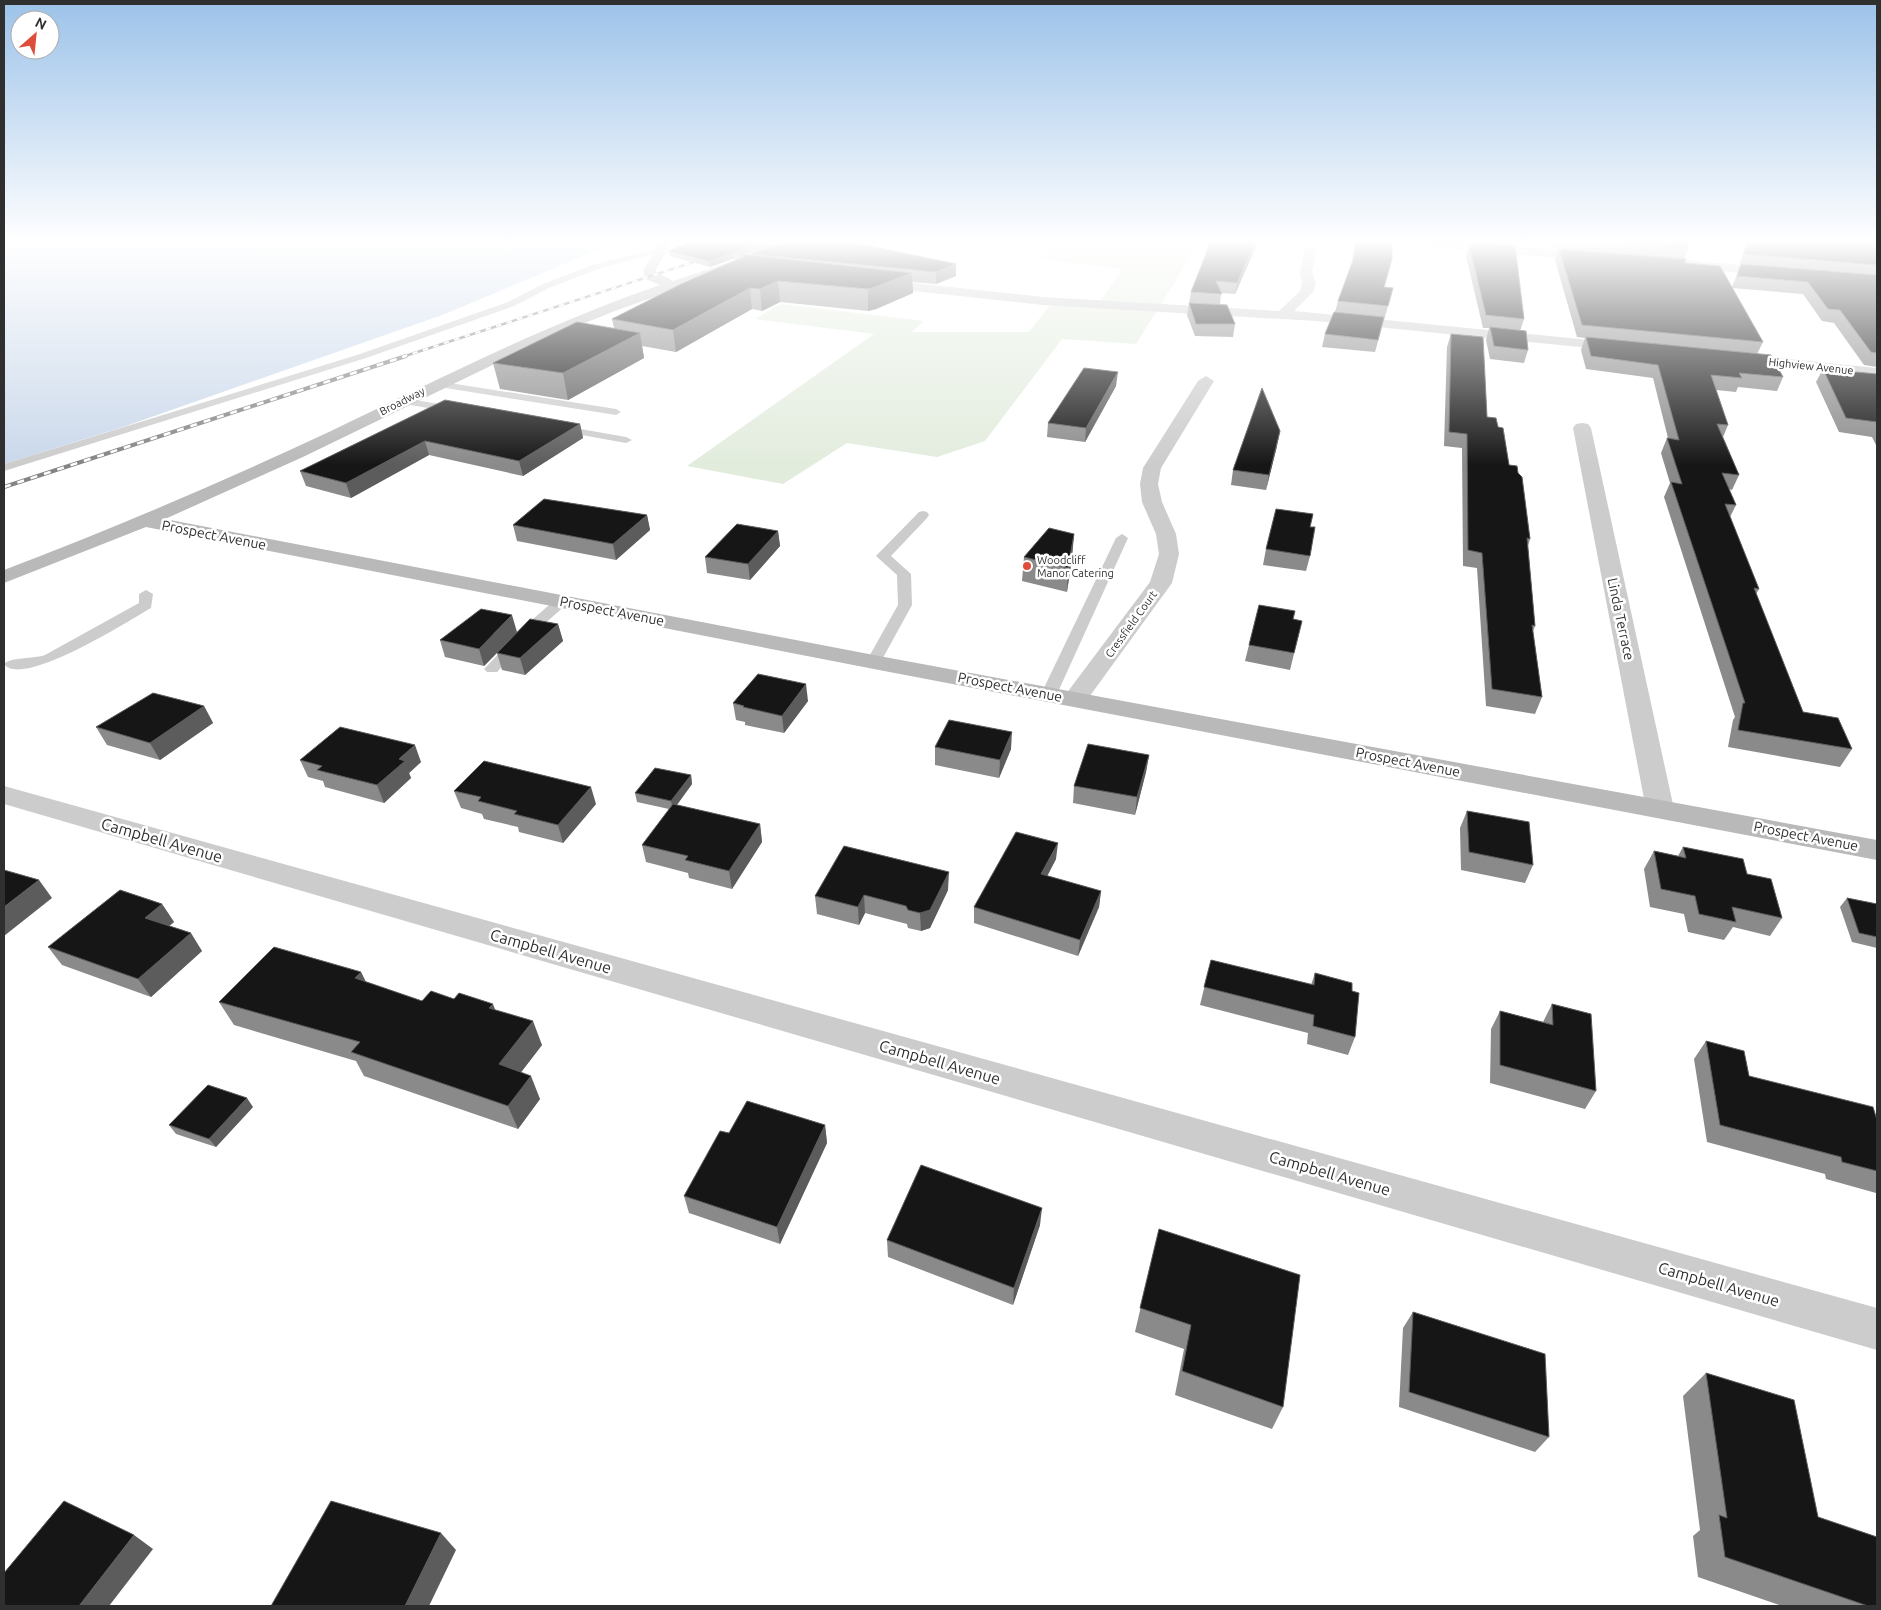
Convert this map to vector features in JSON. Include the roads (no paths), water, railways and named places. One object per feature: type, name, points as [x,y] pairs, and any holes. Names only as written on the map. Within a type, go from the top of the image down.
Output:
[{"type":"main road","name":"Broadway","points":[[4,577],[144,521],[262,470],[437,384],[549,332],[594,315]]},
{"type":"main road","name":"Prospect Avenue","points":[[144,521],[874,662],[1877,850]]},
{"type":"street","points":[[1295,315],[1631,348]]},
{"type":"street","name":"Highview Avenue","points":[[1720,357],[1877,373]]},
{"type":"street","name":"Cressfield Court","points":[[1075,699],[1160,583],[1169,554],[1166,534],[1152,502],[1149,484],[1152,468],[1206,381]]},
{"type":"street","name":"Linda Terrace","points":[[1582,428],[1660,809]]},
{"type":"street","name":"Campbell Avenue","points":[[4,794],[1877,1329]]},
{"type":"lane","points":[[4,468],[363,356],[479,315]]},
{"type":"lane","points":[[437,384],[616,412]]},
{"type":"lane","points":[[403,401],[471,413]]},
{"type":"lane","points":[[549,427],[626,440]]},
{"type":"lane","points":[[874,662],[905,605],[906,589],[904,574],[883,556],[923,515]]},
{"type":"lane","points":[[1049,694],[1122,538]]},
{"type":"lane","points":[[12,664],[36,663],[50,658],[146,605],[146,594]]},
{"type":"lane","points":[[492,669],[530,629],[561,602]]},
{"type":"water","points":[[4,315],[442,315],[123,427],[4,464]]},
{"type":"railway","points":[[402,357],[531,315]]},
{"type":"railway","points":[[4,487],[406,356]]},
{"type":"place","name":"Woodcliff Manor Catering","points":[[1027,566]]}]
